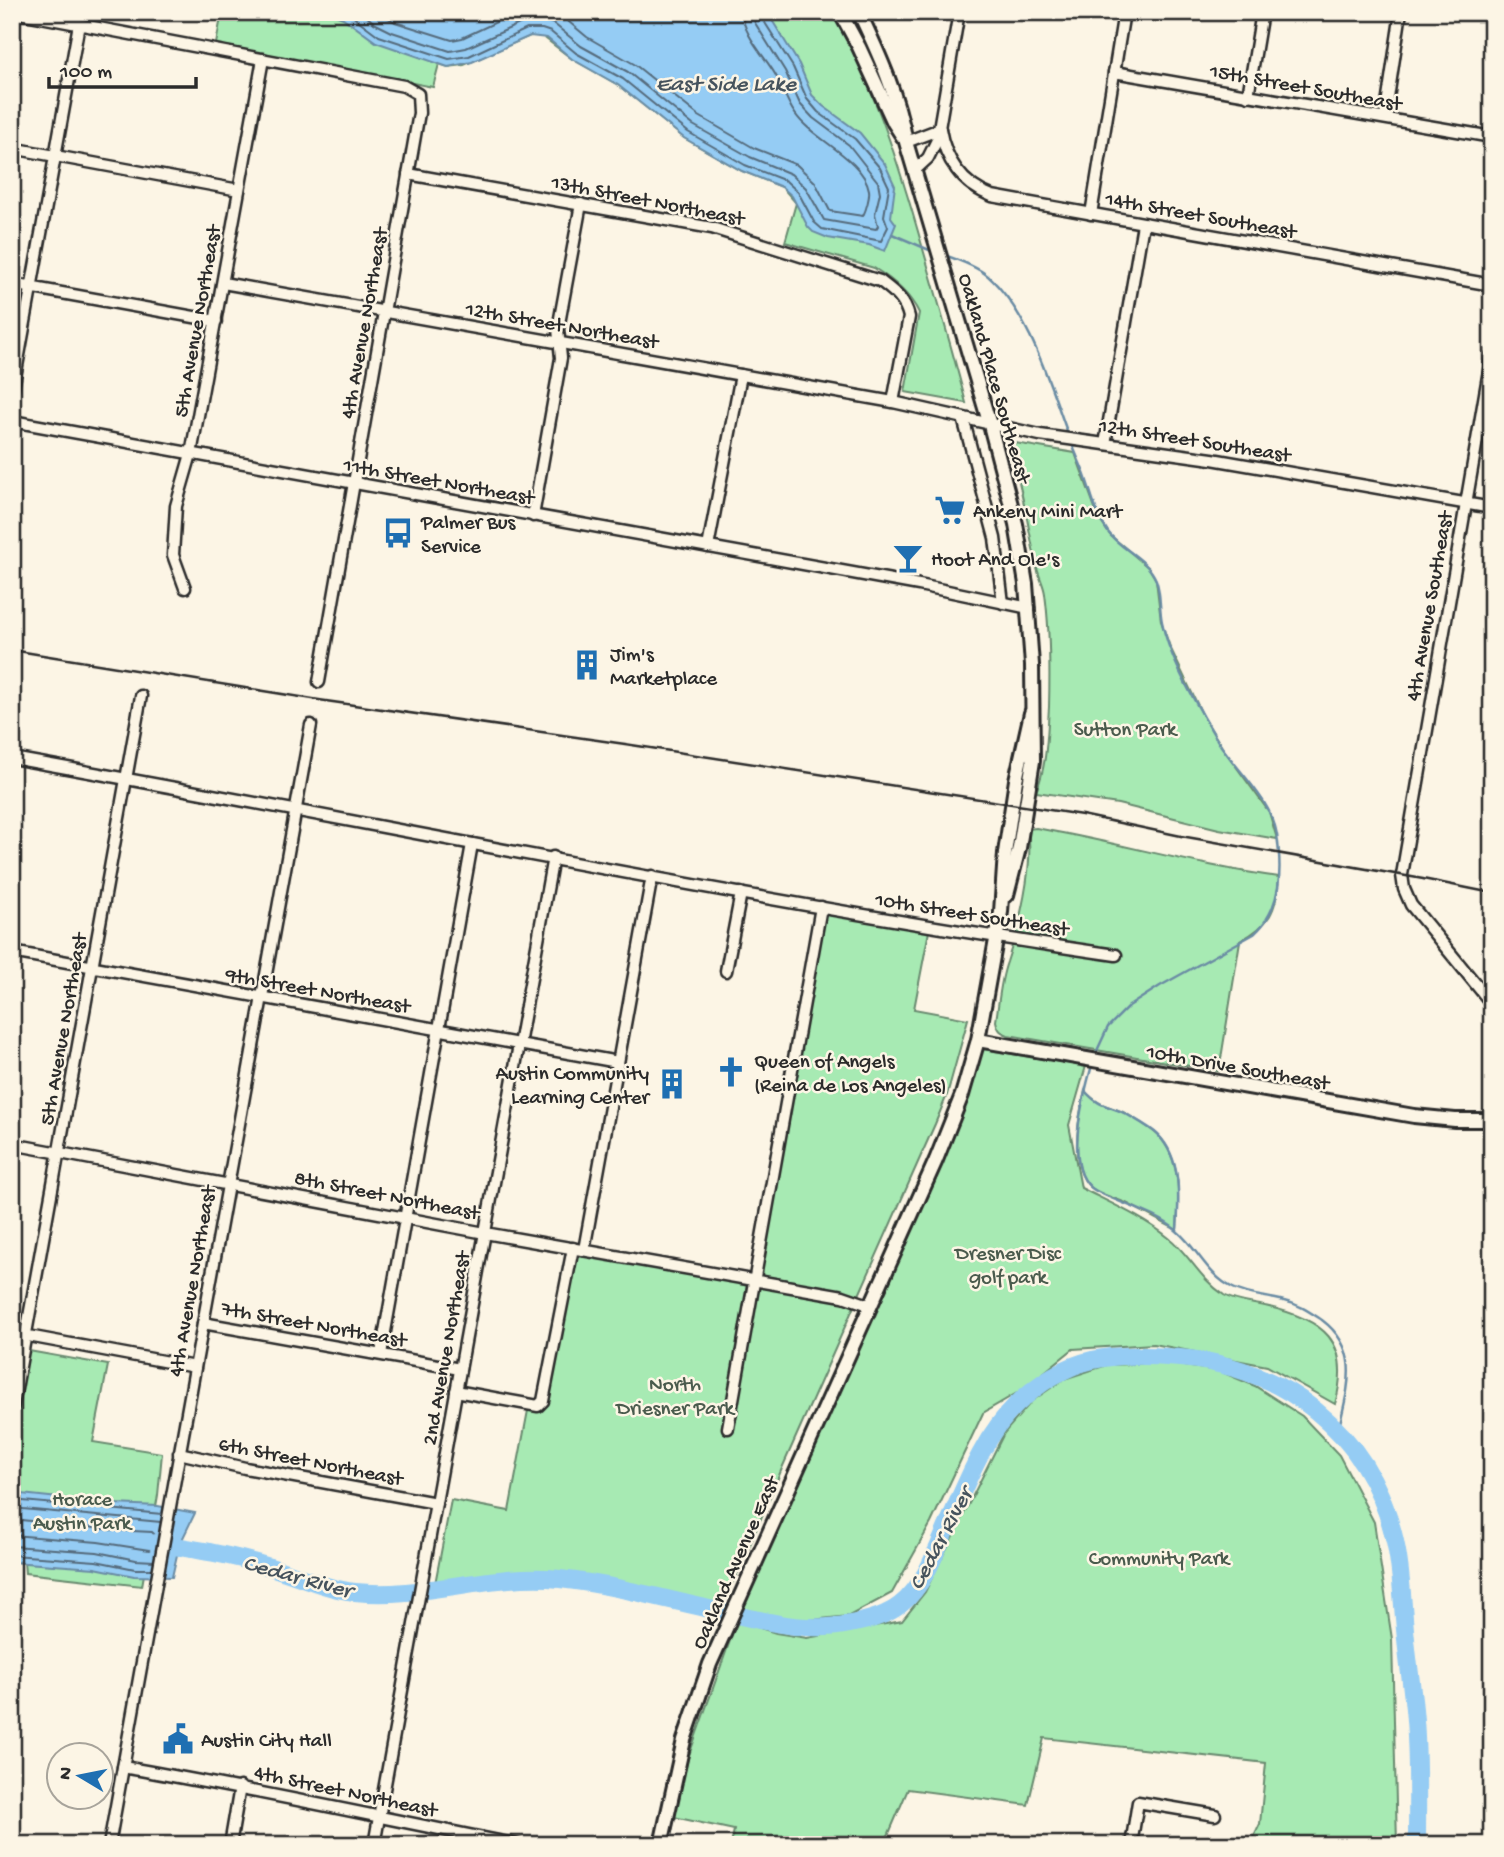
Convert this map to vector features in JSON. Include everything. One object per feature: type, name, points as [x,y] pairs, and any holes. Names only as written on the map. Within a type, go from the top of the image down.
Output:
[{"type":"main road","points":[[841,12],[894,123],[906,142]]},
{"type":"main road","points":[[859,12],[892,88],[906,142]]},
{"type":"main road","name":"Oakland Place Southeast","points":[[869,1304],[955,1115],[968,1078],[978,1040],[1001,912],[1019,848],[1032,761],[1029,608],[1016,524],[990,425],[906,142]]},
{"type":"main road","name":"10th Drive Southeast","points":[[978,1040],[1414,1116],[1492,1120]]},
{"type":"main road","name":"Oakland Avenue East","points":[[661,1845],[684,1740],[719,1642],[869,1304]]},
{"type":"street","points":[[14,12],[263,59]]},
{"type":"street","points":[[915,170],[928,158],[940,129],[959,12]]},
{"type":"street","points":[[1091,214],[1124,12]]},
{"type":"street","points":[[1248,96],[1262,12]]},
{"type":"street","points":[[1385,118],[1401,12]]},
{"type":"street","points":[[12,394],[79,24]]},
{"type":"street","name":"4th Avenue Northeast","points":[[263,59],[404,86],[418,94],[419,113],[319,682]]},
{"type":"street","name":"5th Avenue Northeast","points":[[185,588],[173,555],[176,506],[191,454],[263,59]]},
{"type":"street","name":"15th Street Southeast","points":[[1114,72],[1492,137]]},
{"type":"street","points":[[906,142],[940,129]]},
{"type":"street","name":"14th Street Southeast","points":[[940,129],[943,145],[964,178],[981,191],[1004,198],[1492,285]]},
{"type":"street","points":[[12,148],[239,190]]},
{"type":"street","name":"13th Street Northeast","points":[[408,174],[712,228],[880,282],[900,298],[907,307],[909,317],[894,402]]},
{"type":"street","points":[[533,516],[561,358],[558,329],[580,204]]},
{"type":"street","points":[[1105,444],[1143,224]]},
{"type":"street","name":"12th Street Northeast","points":[[223,283],[894,402]]},
{"type":"street","points":[[12,284],[216,321]]},
{"type":"street","name":"4th Avenue Southeast","points":[[1492,353],[1402,865],[1404,889],[1411,905],[1492,1004]]},
{"type":"street","points":[[708,547],[741,375]]},
{"type":"street","name":"12th Street Southeast","points":[[894,402],[1040,435],[1212,459],[1492,508]]},
{"type":"street","points":[[963,418],[995,538],[1003,603]]},
{"type":"street","name":"11th Street Northeast","points":[[12,421],[860,574],[1029,608]]},
{"type":"street","name":"5th Avenue Northeast","points":[[12,1410],[141,696]]},
{"type":"street","name":"4th Avenue Northeast","points":[[109,1845],[311,725]]},
{"type":"street","name":"10th Street Southeast","points":[[12,758],[741,893],[997,938],[1116,955]]},
{"type":"street","points":[[381,1354],[472,844]]},
{"type":"street","name":"2nd Avenue Northeast","points":[[374,1845],[553,857]]},
{"type":"street","points":[[457,1391],[538,1406],[546,1395],[618,1062],[652,876]]},
{"type":"street","points":[[726,971],[741,893]]},
{"type":"street","points":[[728,1428],[821,907]]},
{"type":"street","name":"9th Street Northeast","points":[[12,952],[618,1062]]},
{"type":"street","name":"8th Street Northeast","points":[[12,1144],[485,1233],[843,1296],[869,1304]]},
{"type":"street","name":"7th Street Northeast","points":[[203,1323],[460,1369]]},
{"type":"street","points":[[12,1333],[195,1367]]},
{"type":"street","name":"6th Street Northeast","points":[[179,1453],[245,1468],[436,1503]]},
{"type":"street","name":"4th Street Northeast","points":[[123,1767],[240,1787],[519,1845]]},
{"type":"street","points":[[230,1845],[240,1787]]},
{"type":"street","points":[[1131,1845],[1139,1802],[1215,1815]]},
{"type":"green space","name":"East Side Lake","points":[[222,12],[831,12],[861,68],[885,128],[914,219],[966,403],[905,392],[919,313],[906,293],[894,282],[874,268],[785,242],[796,203],[782,187],[742,171],[684,138],[618,85],[572,59],[542,36],[530,36],[464,65],[448,67],[439,64],[433,87],[216,44]]},
{"type":"green space","name":"Sutton Park","points":[[1009,442],[1075,453],[1099,519],[1110,535],[1149,568],[1156,580],[1161,621],[1170,647],[1203,716],[1269,812],[1277,839],[1219,829],[1118,804],[1036,792],[1048,729],[1048,622],[1044,591]]},
{"type":"green space","points":[[1036,828],[1218,867],[1279,877],[1274,908],[1270,915],[1258,929],[1240,941],[1219,1071],[1008,1035],[1000,1030],[996,1021],[1001,984],[1021,914],[1027,879],[1028,829]]},
{"type":"green space","name":"North Driesner Park","points":[[821,907],[930,926],[914,1009],[968,1019],[947,1095],[935,1124],[741,1566],[718,1611],[595,1583],[545,1577],[498,1578],[434,1589],[451,1500],[509,1511],[529,1405],[538,1406],[573,1248],[754,1281]]},
{"type":"green space","name":"Dresner Disc golf park","points":[[982,1049],[1086,1066],[1069,1125],[1081,1188],[1159,1230],[1176,1244],[1224,1295],[1303,1318],[1329,1336],[1340,1364],[1340,1382],[1335,1404],[1267,1366],[1154,1344],[1073,1349],[1022,1390],[983,1413],[931,1523],[892,1593],[849,1616],[801,1621],[740,1611],[874,1305],[958,1124]]},
{"type":"green space","points":[[1085,1091],[1101,1104],[1127,1114],[1143,1124],[1159,1136],[1166,1146],[1172,1157],[1177,1181],[1177,1230],[1128,1204],[1098,1192],[1089,1186],[1083,1177],[1079,1166],[1077,1140]]},
{"type":"green space","name":"Horace Austin Park","points":[[12,1348],[108,1365],[93,1442],[162,1453],[158,1495],[142,1586],[25,1573],[24,1562],[12,1562]]},
{"type":"green space","name":"Community Park","points":[[1162,1363],[1219,1371],[1255,1386],[1302,1416],[1339,1455],[1374,1522],[1392,1639],[1397,1845],[1250,1845],[1260,1824],[1266,1763],[1044,1738],[1028,1805],[908,1789],[884,1845],[731,1845],[734,1830],[674,1817],[688,1758],[737,1621],[776,1633],[807,1638],[902,1621],[925,1592],[1004,1433],[1032,1401],[1064,1379],[1107,1365]]},
{"type":"water","name":"East Side Lake","points":[[327,12],[767,12],[799,64],[812,95],[860,133],[885,164],[895,186],[891,217],[896,224],[885,251],[813,232],[792,196],[782,187],[742,171],[684,138],[618,85],[572,59],[547,38],[530,36],[472,62],[448,67],[376,42],[343,18]]},
{"type":"water","points":[[12,1493],[158,1506],[195,1513],[179,1546],[172,1577],[134,1576],[95,1568],[12,1562]]},
{"type":"waterway","points":[[892,234],[934,252]]},
{"type":"waterway","points":[[944,255],[973,266],[988,276],[1016,310],[1037,350],[1068,434]]},
{"type":"waterway","points":[[1072,444],[1097,511],[1108,532],[1147,566],[1156,580],[1162,622],[1174,659],[1216,739],[1256,790],[1269,812],[1277,835],[1279,862],[1275,901],[1270,913],[1254,934],[1129,1006],[1108,1027],[1095,1055]]},
{"type":"waterway","points":[[1092,1065],[1078,1132],[1079,1167],[1085,1181],[1096,1191],[1169,1225],[1224,1283],[1245,1293],[1299,1306],[1322,1320],[1335,1332],[1343,1345],[1349,1372],[1338,1432]]},
{"type":"waterway","points":[[1085,1091],[1100,1104],[1120,1111],[1147,1126],[1166,1145],[1177,1179],[1177,1229]]},
{"type":"waterway","name":"Cedar River","points":[[156,1543],[242,1559],[323,1585],[355,1592],[406,1592],[509,1579],[560,1579],[623,1589],[788,1625],[819,1627],[850,1624],[889,1612],[908,1598],[933,1560],[968,1480],[993,1432],[1035,1388],[1073,1366],[1112,1357],[1156,1356],[1218,1364],[1254,1375],[1286,1390],[1316,1411],[1342,1435],[1363,1464],[1381,1497],[1393,1533],[1400,1572],[1415,1725],[1417,1845]]},
{"type":"railway","points":[[12,650],[319,700],[1082,815],[1181,836],[1492,893]]},
{"type":"place","name":"Ankeny Mini Mart","points":[[950,510]]},
{"type":"place","name":"Palmer Bus Service","points":[[398,533]]},
{"type":"place","name":"Hoot And Ole's","points":[[908,558]]},
{"type":"place","name":"Jim's Marketplace","points":[[587,665]]},
{"type":"place","name":"Queen of Angels (Reina de Los Angeles)","points":[[731,1072]]},
{"type":"place","name":"Austin Community Learning Center","points":[[672,1084]]},
{"type":"place","name":"Austin City Hall","points":[[178,1739]]}]
